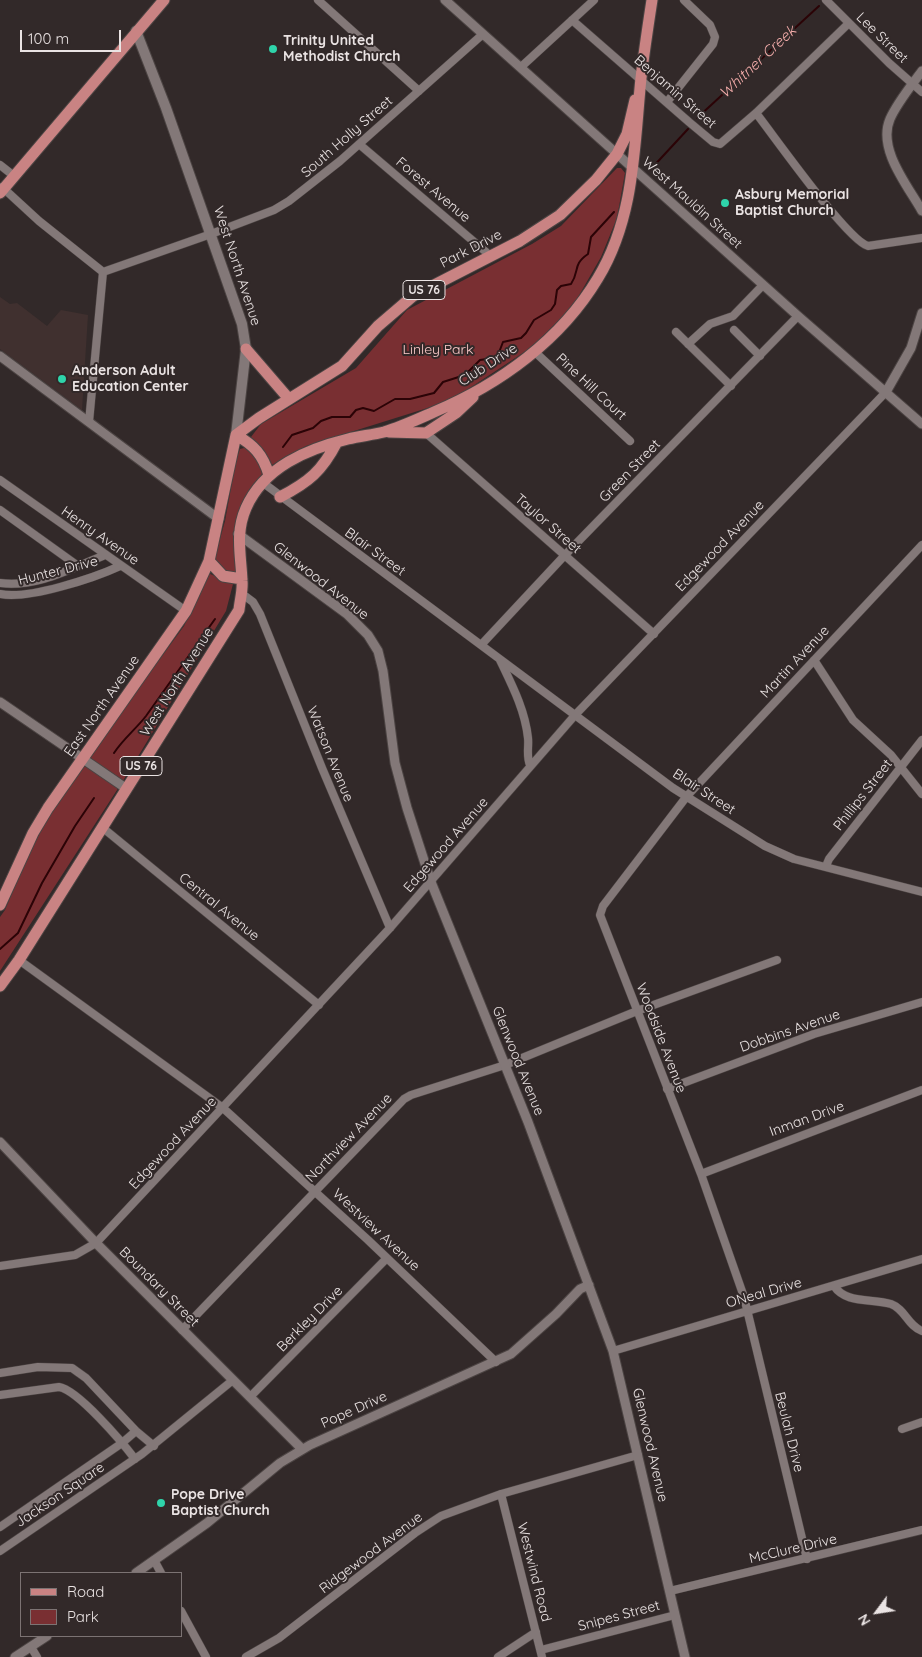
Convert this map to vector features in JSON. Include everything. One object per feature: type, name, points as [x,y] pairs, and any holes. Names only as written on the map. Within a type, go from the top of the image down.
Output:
[{"type":"main road","points":[[1,189],[164,0]]},
{"type":"main road","name":"US 76","points":[[634,170],[641,79],[652,0]]},
{"type":"main road","name":"West North Avenue","points":[[136,31],[212,234],[240,317],[246,349],[236,435],[219,520]]},
{"type":"main road","name":"US 76","points":[[617,154],[627,134],[641,79]]},
{"type":"main road","name":"Park Drive","points":[[236,435],[342,366],[378,326],[413,296],[543,228],[560,215],[596,180],[617,154]]},
{"type":"main road","name":"Club Drive","points":[[266,479],[299,455],[337,442],[384,432],[434,413],[481,390],[534,352],[569,319],[599,277],[618,232],[634,170]]},
{"type":"main road","points":[[246,349],[289,399]]},
{"type":"main road","points":[[384,432],[426,433],[456,414],[481,390]]},
{"type":"main road","points":[[236,435],[250,442],[259,452],[266,479]]},
{"type":"main road","points":[[280,497],[300,487],[316,474],[328,459],[337,442]]},
{"type":"main road","name":"US 76","points":[[238,534],[246,508],[266,479]]},
{"type":"main road","name":"East North Avenue","points":[[1,902],[48,808],[186,611],[209,561],[219,520]]},
{"type":"main road","name":"West North Avenue","points":[[0,986],[19,960],[103,828],[239,610],[242,578],[238,534]]},
{"type":"main road","points":[[209,561],[223,576],[242,578]]},
{"type":"street","points":[[318,0],[419,91]]},
{"type":"street","name":"West Mauldin Street","points":[[445,0],[763,285],[922,424]]},
{"type":"street","points":[[520,67],[594,0]]},
{"type":"street","points":[[667,102],[713,44],[715,37],[710,25],[684,0]]},
{"type":"street","name":"Lee Street","points":[[826,0],[889,64],[922,92]]},
{"type":"street","name":"Benjamin Street","points":[[572,20],[706,136],[720,144],[756,113],[849,23]]},
{"type":"street","name":"South Holly Street","points":[[103,272],[212,234],[274,210],[289,201],[359,144],[483,34]]},
{"type":"street","points":[[922,71],[889,120],[886,138],[890,156],[922,211]]},
{"type":"street","points":[[756,113],[838,219],[861,244],[868,246],[922,238]]},
{"type":"street","name":"Forest Avenue","points":[[359,144],[486,252],[489,257]]},
{"type":"street","points":[[0,165],[14,176]]},
{"type":"street","points":[[1,189],[103,272],[89,422]]},
{"type":"street","points":[[688,344],[710,324],[733,316],[763,285]]},
{"type":"street","points":[[886,392],[919,336],[922,313]]},
{"type":"street","name":"Green Street","points":[[481,645],[565,555],[798,316]]},
{"type":"street","points":[[734,330],[760,356]]},
{"type":"street","points":[[676,332],[731,386]]},
{"type":"street","name":"Pine Hill Court","points":[[534,352],[630,441]]},
{"type":"street","points":[[0,356],[219,520]]},
{"type":"street","name":"Edgewood Avenue","points":[[0,1266],[75,1255],[96,1243],[390,928],[576,714],[886,392]]},
{"type":"street","name":"Taylor Street","points":[[426,433],[654,634]]},
{"type":"street","name":"Blair Street","points":[[266,479],[280,497],[687,796],[782,855],[922,892]]},
{"type":"street","name":"Henry Avenue","points":[[0,480],[186,611]]},
{"type":"street","points":[[0,510],[78,566]]},
{"type":"street","name":"Glenwood Avenue","points":[[238,534],[347,614],[368,634],[378,651],[383,671],[395,763],[407,808],[431,882],[505,1065],[613,1351],[685,1657]]},
{"type":"street","name":"Martin Avenue","points":[[687,796],[922,545]]},
{"type":"street","name":"Hunter Drive","points":[[0,583],[13,585],[36,582],[105,555]]},
{"type":"street","name":"Hunter Drive","points":[[0,594],[20,595],[36,592],[120,566]]},
{"type":"street","name":"Watson Avenue","points":[[241,592],[253,602],[260,614],[322,768],[390,928]]},
{"type":"street","name":"Blair Street","points":[[499,658],[519,700],[528,738],[528,760],[530,765]]},
{"type":"street","points":[[814,660],[853,720],[891,755],[922,794]]},
{"type":"street","points":[[0,702],[127,789]]},
{"type":"street","name":"Phillips Street","points":[[826,866],[829,859],[922,740]]},
{"type":"street","name":"Woodside Avenue","points":[[687,796],[603,906],[600,915],[700,1174],[747,1310]]},
{"type":"street","name":"Central Avenue","points":[[103,828],[319,1005]]},
{"type":"street","name":"Westview Avenue","points":[[19,960],[223,1108],[316,1191],[496,1362]]},
{"type":"street","name":"Northview Avenue","points":[[182,1330],[404,1100],[411,1095],[505,1065],[637,1011],[777,960]]},
{"type":"street","name":"Dobbins Avenue","points":[[667,1090],[814,1034],[922,1002]]},
{"type":"street","name":"Inman Drive","points":[[700,1174],[922,1090]]},
{"type":"street","name":"Boundary Street","points":[[0,1142],[96,1243],[302,1449]]},
{"type":"street","name":"Berkley Drive","points":[[250,1397],[387,1258]]},
{"type":"street","name":"ONeal Drive","points":[[613,1351],[922,1259]]},
{"type":"street","name":"Pope Drive","points":[[137,1572],[207,1523],[273,1469],[302,1449],[510,1354],[556,1314],[580,1289],[589,1285]]},
{"type":"street","points":[[834,1286],[843,1296],[892,1304],[902,1312],[916,1329],[922,1332]]},
{"type":"street","name":"Beulah Drive","points":[[747,1310],[807,1559]]},
{"type":"street","points":[[0,1373],[38,1367],[72,1368],[86,1378],[136,1431],[154,1446]]},
{"type":"street","name":"Jackson Square","points":[[0,1551],[154,1446],[233,1380]]},
{"type":"street","points":[[0,1395],[58,1387],[65,1388],[122,1443],[135,1459]]},
{"type":"street","points":[[902,1429],[922,1422]]},
{"type":"street","name":"Jackson Square","points":[[0,1527],[122,1443],[136,1431]]},
{"type":"street","name":"Ridgewood Avenue","points":[[246,1657],[279,1638],[414,1533],[441,1516],[501,1494],[638,1455]]},
{"type":"street","name":"Westwind Road","points":[[501,1494],[541,1653]]},
{"type":"street","name":"McClure Drive","points":[[670,1591],[922,1530]]},
{"type":"street","points":[[154,1560],[160,1572]]},
{"type":"street","points":[[182,1613],[206,1657]]},
{"type":"street","name":"Snipes Street","points":[[541,1653],[675,1615]]},
{"type":"street","points":[[498,1657],[536,1632]]},
{"type":"street","points":[[15,1657],[46,1637]]},
{"type":"street","points":[[31,1647],[37,1657]]},
{"type":"shaded area","name":"Anderson Adult Education Center","points":[[0,297],[10,304],[17,303],[47,326],[61,310],[88,315],[82,410],[0,349]]},
{"type":"green space","name":"Linley Park","points":[[617,168],[621,168],[625,173],[617,218],[601,257],[573,306],[532,347],[450,401],[306,446],[270,466],[264,450],[251,437],[261,424],[356,368],[407,310],[532,244],[561,226]]},
{"type":"green space","points":[[248,448],[261,465],[262,474],[236,522],[234,536],[237,574],[228,573],[214,560],[225,521],[236,460],[240,449]]},
{"type":"green space","points":[[208,573],[233,584],[226,611],[128,773],[0,971],[0,917],[5,910],[37,833],[93,750],[184,626]]},
{"type":"waterway","name":"Whitner Creek","points":[[697,118],[819,6]]},
{"type":"waterway","name":"Whitner Creek","points":[[650,170],[688,129]]},
{"type":"waterway","name":"Whitner Creek","points":[[283,447],[292,435],[313,428],[321,421],[332,417],[350,417],[356,410],[363,408],[374,411],[395,399],[410,399],[434,393],[443,382],[465,375],[480,360],[494,358],[498,355],[503,342],[521,338],[534,320],[551,310],[555,304],[557,290],[561,286],[571,284],[578,265],[588,254],[591,237],[614,212]]},
{"type":"waterway","points":[[114,753],[146,716],[215,619]]},
{"type":"waterway","points":[[0,949],[18,933],[42,883],[75,826],[94,798]]},
{"type":"place","name":"Trinity United Methodist Church","points":[[273,49]]},
{"type":"place","name":"Asbury Memorial Baptist Church","points":[[725,203]]},
{"type":"place","name":"Anderson Adult Education Center","points":[[62,379]]},
{"type":"place","name":"Pope Drive Baptist Church","points":[[161,1503]]}]
